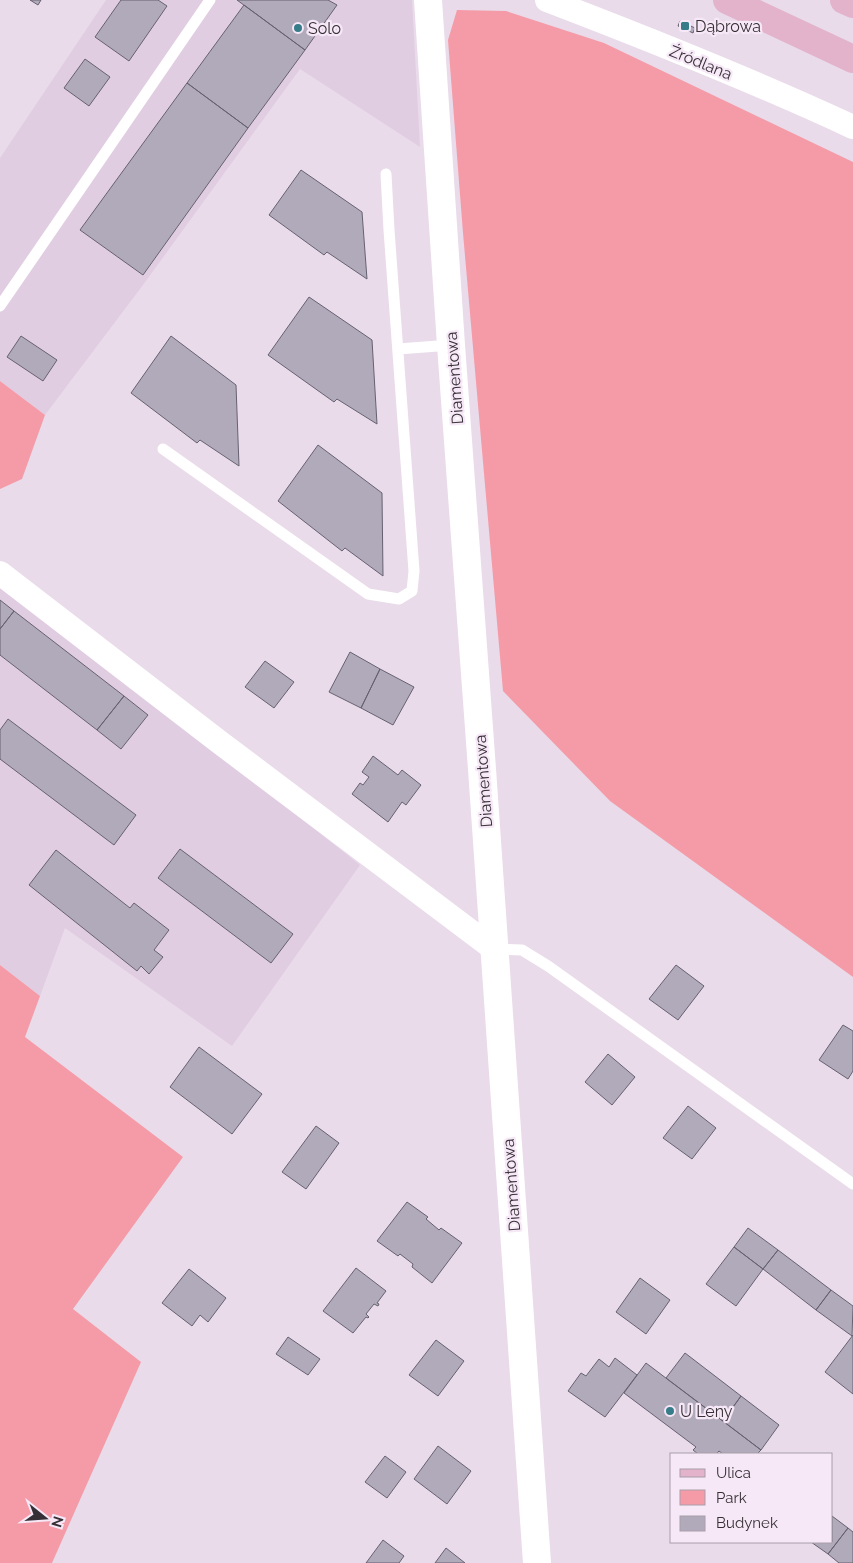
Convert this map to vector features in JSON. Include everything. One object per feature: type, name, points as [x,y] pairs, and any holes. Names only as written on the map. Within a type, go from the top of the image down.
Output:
[{"type":"main road","points":[[727,0],[853,59]]},
{"type":"main road","points":[[844,0],[853,4]]},
{"type":"street","name":"Diamentowa","points":[[428,0],[537,1563]]},
{"type":"street","name":"Źródlana","points":[[547,0],[796,101],[853,127]]},
{"type":"street","points":[[0,573],[218,741],[494,949]]},
{"type":"lane","points":[[0,306],[210,0]]},
{"type":"lane","points":[[163,449],[368,594],[399,600],[412,591],[414,571],[386,174]]},
{"type":"lane","points":[[398,350],[451,345]]},
{"type":"lane","points":[[494,949],[522,950],[548,966],[853,1184]]},
{"type":"shaded area","points":[[106,0],[412,0],[420,147],[300,69],[143,285],[45,415],[0,381],[0,158]]},
{"type":"shaded area","points":[[0,580],[360,865],[232,1046],[65,928],[40,996],[0,965]]},
{"type":"green space","points":[[457,10],[506,11],[604,43],[853,162],[853,977],[610,801],[503,691],[448,40]]},
{"type":"green space","points":[[0,381],[45,415],[22,479],[0,489]]},
{"type":"green space","points":[[0,965],[40,996],[25,1037],[183,1157],[73,1309],[141,1362],[52,1563],[0,1563]]},
{"type":"building","points":[[30,0],[41,0],[38,5]]},
{"type":"building","points":[[121,0],[158,0],[167,6],[129,61],[95,37]]},
{"type":"building","name":"Solo","points":[[237,0],[328,0],[337,5],[305,50]]},
{"type":"building","points":[[244,5],[305,50],[248,128],[187,83]]},
{"type":"building","points":[[680,21],[695,28],[693,33],[678,26]]},
{"type":"building","points":[[85,59],[110,77],[89,106],[64,88]]},
{"type":"building","points":[[187,83],[248,128],[143,275],[80,230]]},
{"type":"building","points":[[301,170],[362,212],[367,279],[327,252],[324,255],[269,215]]},
{"type":"building","points":[[309,297],[372,340],[377,424],[337,399],[334,402],[268,355]]},
{"type":"building","points":[[21,336],[57,360],[43,381],[7,357]]},
{"type":"building","points":[[171,336],[236,385],[239,466],[200,440],[197,443],[131,393]]},
{"type":"building","points":[[318,445],[382,493],[383,576],[345,548],[342,551],[278,501]]},
{"type":"building","points":[[0,600],[14,611],[0,629]]},
{"type":"building","points":[[14,611],[124,696],[97,730],[0,655],[0,629]]},
{"type":"building","points":[[350,652],[380,669],[361,708],[329,692]]},
{"type":"building","points":[[265,661],[294,682],[274,708],[245,687]]},
{"type":"building","points":[[380,669],[414,687],[393,725],[361,708]]},
{"type":"building","points":[[124,696],[148,715],[121,749],[97,730]]},
{"type":"building","points":[[8,719],[136,815],[114,845],[0,759],[0,730]]},
{"type":"building","points":[[373,756],[398,775],[402,770],[421,785],[406,805],[402,802],[388,822],[352,794],[360,783],[363,785],[369,777],[362,772]]},
{"type":"building","points":[[180,849],[293,934],[271,963],[158,878]]},
{"type":"building","points":[[56,850],[130,908],[134,903],[169,930],[154,950],[163,957],[149,974],[141,966],[137,971],[29,885]]},
{"type":"building","points":[[676,965],[704,986],[678,1020],[649,999]]},
{"type":"building","points":[[843,1025],[853,1031],[853,1071],[848,1079],[819,1060]]},
{"type":"building","points":[[199,1047],[262,1094],[232,1134],[170,1087]]},
{"type":"building","points":[[608,1054],[635,1077],[612,1105],[585,1082]]},
{"type":"building","points":[[688,1106],[716,1128],[692,1159],[663,1138]]},
{"type":"building","points":[[316,1126],[339,1143],[306,1189],[282,1172]]},
{"type":"building","points":[[407,1202],[428,1217],[426,1219],[439,1230],[441,1228],[462,1243],[432,1283],[412,1267],[413,1264],[400,1254],[398,1256],[377,1241]]},
{"type":"building","points":[[748,1228],[778,1250],[763,1269],[734,1247]]},
{"type":"building","points":[[734,1247],[763,1269],[736,1306],[706,1284]]},
{"type":"building","points":[[778,1250],[831,1290],[816,1310],[763,1269]]},
{"type":"building","points":[[356,1268],[386,1291],[377,1303],[379,1304],[378,1306],[374,1304],[366,1314],[369,1317],[366,1317],[353,1333],[323,1311]]},
{"type":"building","points":[[189,1269],[226,1298],[208,1322],[200,1315],[192,1326],[162,1303]]},
{"type":"building","points":[[640,1278],[670,1300],[646,1334],[616,1312]]},
{"type":"building","points":[[831,1290],[853,1306],[852,1336],[816,1310]]},
{"type":"building","points":[[853,1335],[853,1394],[825,1372]]},
{"type":"building","points":[[288,1337],[320,1359],[308,1375],[276,1354]]},
{"type":"building","points":[[436,1340],[464,1361],[438,1396],[409,1375]]},
{"type":"building","points":[[685,1353],[741,1396],[723,1421],[666,1378]]},
{"type":"building","points":[[615,1358],[637,1375],[605,1417],[568,1391],[581,1373],[586,1376],[599,1359],[609,1367]]},
{"type":"building","points":[[646,1363],[761,1450],[758,1453],[722,1453],[719,1451],[717,1453],[697,1453],[693,1450],[696,1447],[624,1393]]},
{"type":"building","points":[[741,1396],[779,1425],[761,1450],[723,1421]]},
{"type":"building","points":[[438,1446],[471,1471],[447,1504],[414,1479]]},
{"type":"building","points":[[385,1456],[406,1472],[387,1498],[365,1482]]},
{"type":"building","points":[[833,1517],[848,1528],[828,1554],[812,1543],[833,1543]]},
{"type":"building","points":[[848,1528],[853,1532],[853,1563],[839,1563],[828,1554]]},
{"type":"building","points":[[383,1540],[404,1556],[399,1563],[366,1563]]},
{"type":"building","points":[[446,1548],[465,1563],[435,1563]]},
{"type":"place","name":"Dąbrowa","points":[[685,26]]},
{"type":"place","name":"Solo","points":[[298,28]]},
{"type":"place","name":"U Leny","points":[[670,1411]]}]
